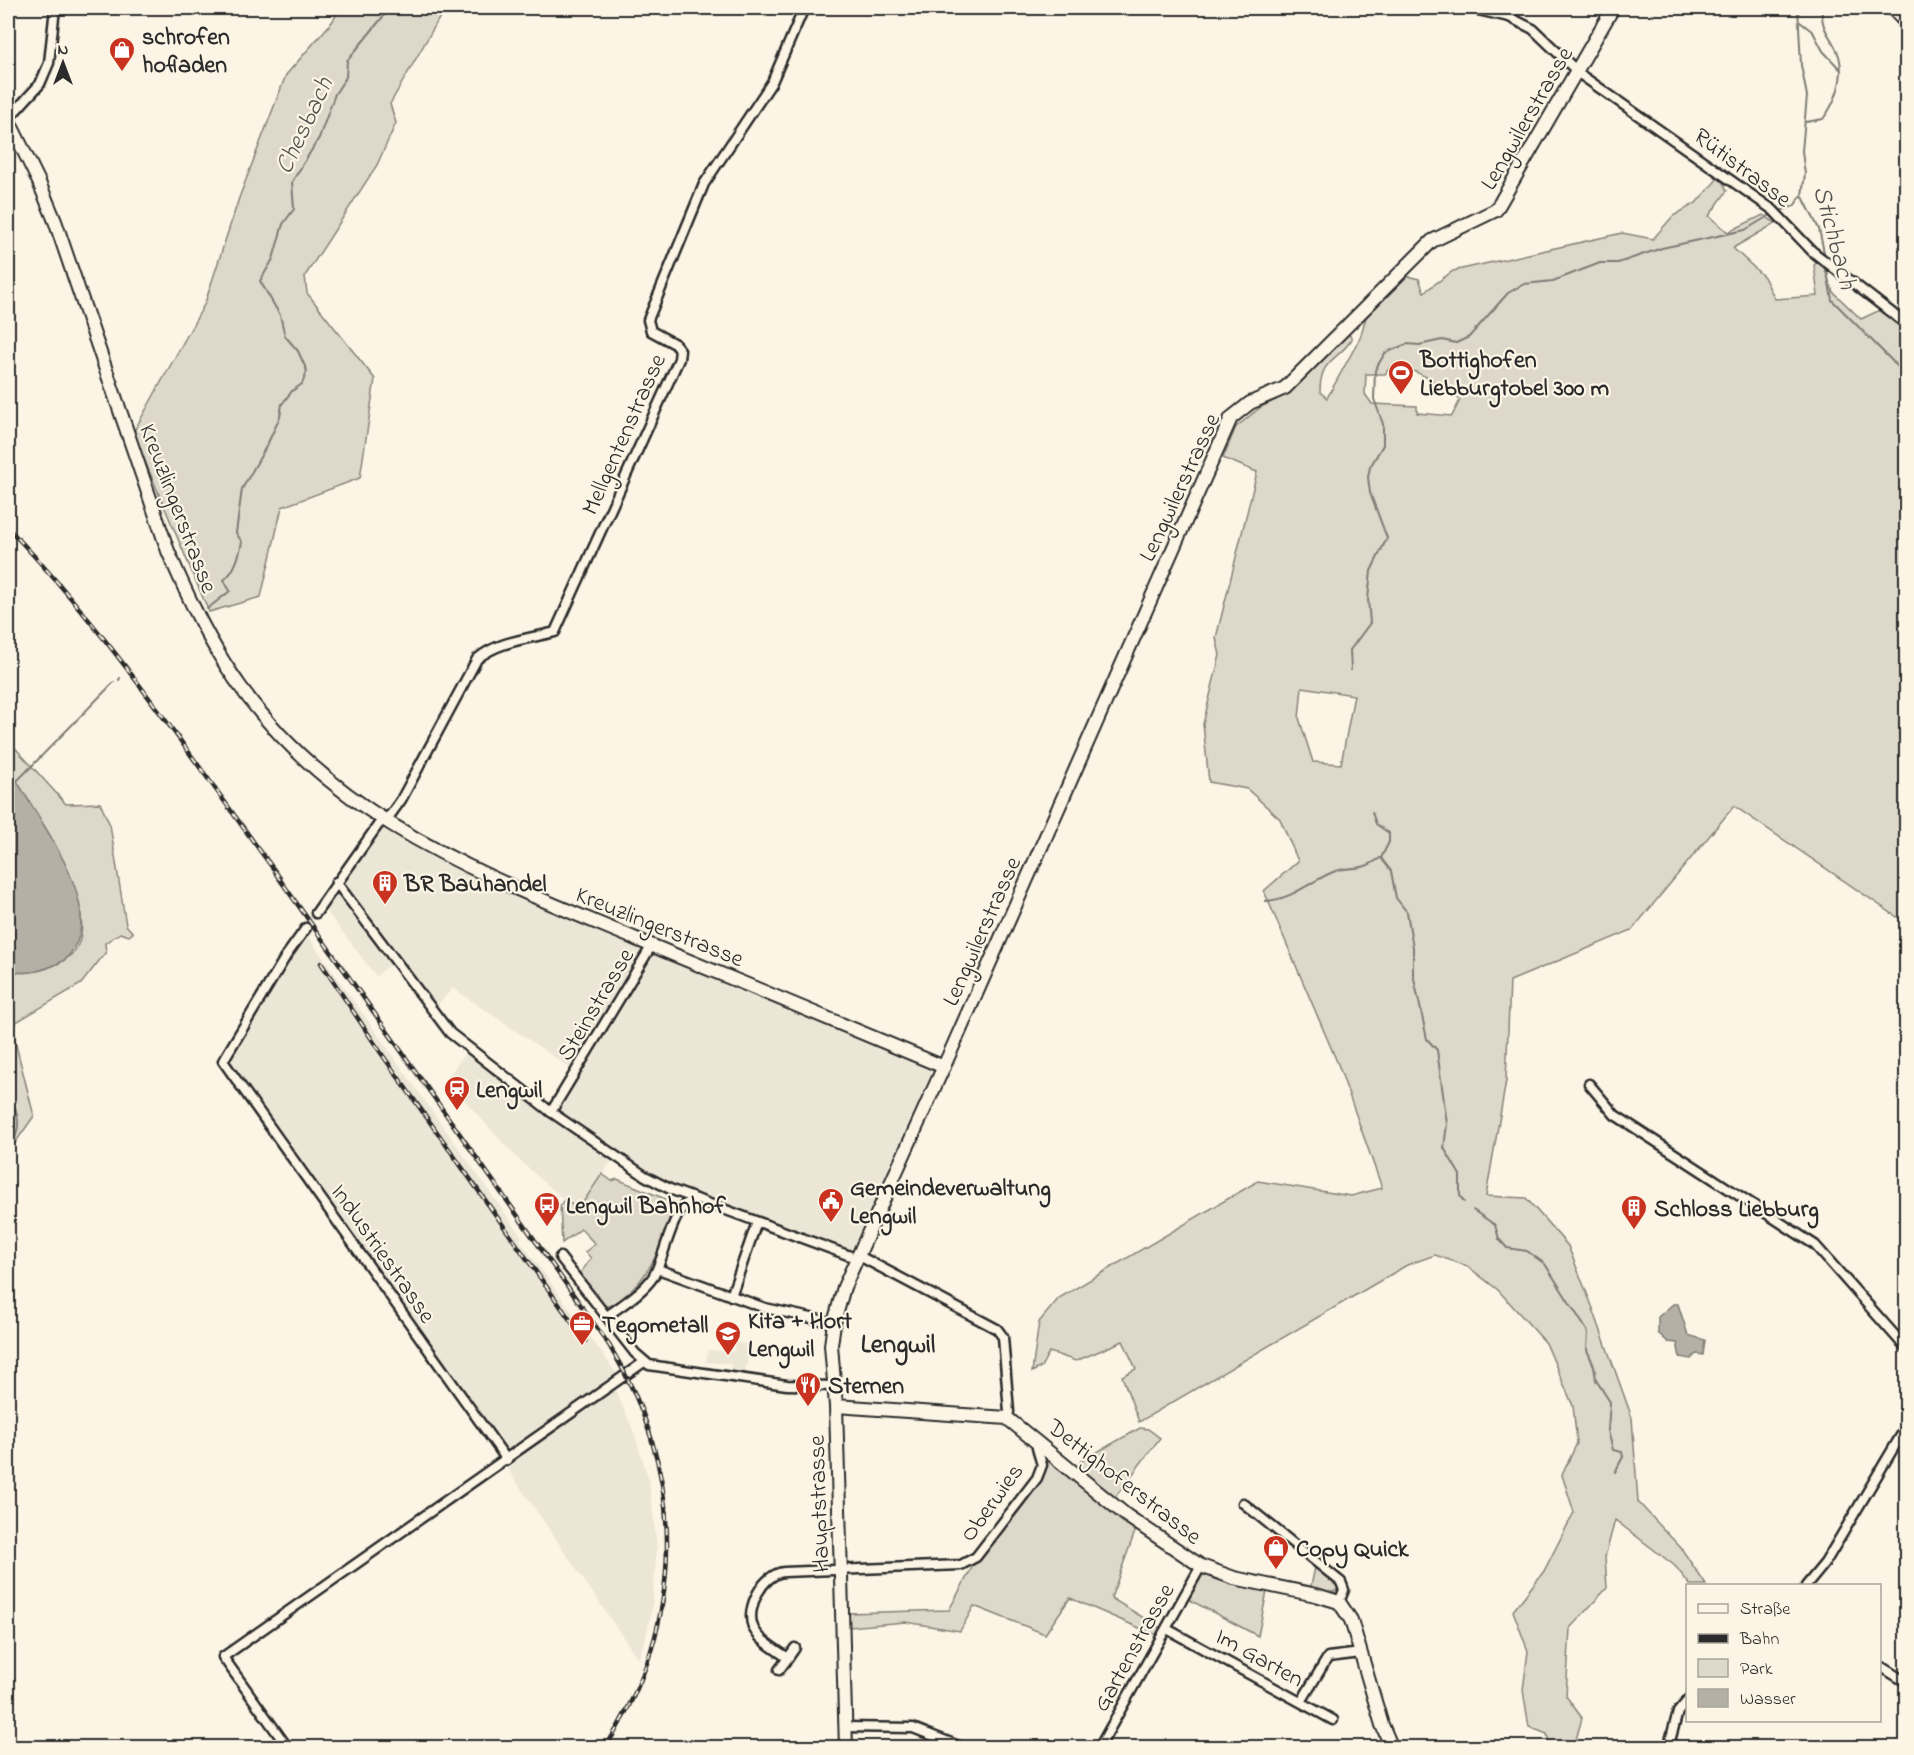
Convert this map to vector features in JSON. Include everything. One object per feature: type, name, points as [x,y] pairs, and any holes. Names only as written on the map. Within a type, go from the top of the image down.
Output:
[{"type":"street","points":[[8,119],[40,84],[49,63],[55,8]]},
{"type":"street","name":"Mellgentenstrasse","points":[[384,820],[401,800],[477,659],[487,651],[503,645],[555,633],[679,359],[680,350],[675,344],[651,331],[648,320],[704,184],[772,82],[804,8]]},
{"type":"street","name":"Rütistrasse","points":[[1469,8],[1521,22],[1533,29],[1578,72],[1775,212],[1819,256],[1834,265],[1906,324]]},
{"type":"street","name":"Lengwilerstrasse","points":[[944,1067],[1231,418],[1250,403],[1285,388],[1432,241],[1496,210],[1613,8]]},
{"type":"street","points":[[1890,8],[1906,25]]},
{"type":"street","name":"Kreuzlingerstrasse","points":[[8,119],[55,221],[168,551],[190,600],[225,664],[264,716],[329,780],[384,820],[460,865],[944,1067]]},
{"type":"street","points":[[316,913],[336,882],[384,820]]},
{"type":"street","points":[[336,882],[447,1030],[551,1112],[645,1176],[696,1199],[858,1257],[997,1329],[1003,1337],[1009,1413],[1007,1418],[836,1406]]},
{"type":"street","name":"Industriestrasse","points":[[306,928],[286,956],[223,1060],[507,1460]]},
{"type":"street","name":"Steinstrasse","points":[[551,1112],[652,945]]},
{"type":"street","name":"Hauptstrasse","points":[[846,1748],[836,1406],[831,1356],[834,1323],[844,1287],[944,1067]]},
{"type":"street","points":[[1590,1084],[1615,1116],[1815,1245],[1906,1348]]},
{"type":"street","points":[[607,1316],[636,1294],[658,1269],[681,1206],[689,1200],[696,1199]]},
{"type":"street","points":[[731,1296],[758,1222]]},
{"type":"street","points":[[560,1257],[644,1362],[655,1366],[787,1385],[834,1386]]},
{"type":"street","points":[[658,1269],[765,1308],[834,1323]]},
{"type":"street","points":[[288,1748],[223,1657],[644,1362]]},
{"type":"street","name":"Dettighoferstrasse","points":[[1007,1418],[1127,1516],[1201,1566],[1234,1578],[1316,1594],[1339,1602]]},
{"type":"street","points":[[1808,1584],[1825,1563],[1906,1427]]},
{"type":"street","name":"Oberwies","points":[[788,1658],[765,1641],[753,1628],[751,1615],[765,1580],[777,1573],[944,1567],[971,1561],[1037,1478],[1042,1465],[1037,1448],[1041,1444]]},
{"type":"street","points":[[1244,1503],[1341,1582],[1344,1590],[1339,1602],[1351,1620],[1382,1725],[1392,1748]]},
{"type":"street","name":"Gartenstrasse","points":[[1099,1748],[1201,1566]]},
{"type":"street","name":"Im Garten","points":[[1167,1629],[1333,1720]]},
{"type":"street","points":[[780,1670],[795,1648]]},
{"type":"street","points":[[1301,1702],[1328,1657],[1361,1653]]},
{"type":"street","points":[[1881,1667],[1906,1682]]},
{"type":"street","points":[[1668,1748],[1678,1712],[1686,1702]]},
{"type":"street","points":[[846,1727],[913,1728],[964,1748]]},
{"type":"shaded area","points":[[384,820],[460,865],[944,1067],[858,1257],[696,1199],[615,1156],[577,1211],[518,1159],[446,1080],[466,1052],[545,1112],[573,1070],[453,988],[432,1011],[395,960],[376,976],[321,904]]},
{"type":"shaded area","points":[[304,931],[522,1237],[519,1239],[620,1378],[613,1384],[633,1430],[649,1480],[657,1547],[652,1608],[646,1637],[638,1659],[509,1471],[507,1459],[223,1061]]},
{"type":"shaded area","name":"Kita + Hort Lengwil","points":[[735,1342],[751,1345],[745,1373],[730,1371],[731,1364],[706,1362],[708,1350],[733,1352]]},
{"type":"green space","points":[[340,8],[445,8],[390,104],[396,123],[377,165],[305,276],[307,293],[375,379],[360,478],[282,507],[261,597],[209,612],[133,433],[205,303],[239,198],[286,75],[332,22]]},
{"type":"green space","points":[[1720,176],[1727,191],[1709,216],[1728,232],[1763,215],[1776,223],[1733,248],[1764,277],[1775,299],[1818,296],[1814,265],[1821,259],[1833,292],[1861,319],[1880,310],[1906,325],[1906,923],[1734,806],[1632,930],[1510,981],[1506,1081],[1486,1196],[1526,1198],[1568,1246],[1632,1418],[1638,1502],[1681,1548],[1705,1584],[1689,1584],[1675,1566],[1615,1520],[1605,1557],[1607,1588],[1570,1628],[1566,1696],[1582,1718],[1574,1747],[1550,1747],[1547,1734],[1529,1727],[1523,1690],[1528,1651],[1513,1611],[1544,1571],[1574,1512],[1562,1475],[1577,1443],[1573,1406],[1546,1343],[1498,1290],[1467,1266],[1435,1255],[1407,1265],[1139,1422],[1122,1376],[1136,1369],[1123,1341],[1076,1361],[1049,1352],[1041,1367],[1032,1372],[1039,1322],[1059,1298],[1258,1181],[1351,1196],[1382,1188],[1338,1064],[1264,891],[1298,861],[1280,819],[1247,789],[1209,782],[1203,724],[1220,655],[1216,638],[1257,472],[1223,458],[1236,427],[1261,407],[1288,394],[1349,334],[1352,339],[1323,372],[1320,392],[1327,398],[1360,338],[1366,317],[1407,276],[1419,279],[1424,292],[1453,271],[1622,233],[1653,239],[1673,216],[1696,203]],"holes":[[[1391,366],[1400,367],[1437,383],[1460,400],[1452,416],[1417,413],[1417,406],[1372,404],[1365,394],[1366,374],[1385,374]],[[1302,687],[1354,695],[1341,764],[1313,762],[1299,718]]]},
{"type":"green space","points":[[8,740],[66,804],[100,803],[110,825],[126,925],[133,933],[129,936],[120,933],[105,943],[106,952],[81,984],[11,1025],[34,1116],[8,1153],[8,971],[22,973],[35,971],[61,962],[77,947],[82,926],[78,901],[68,873],[40,820],[17,781],[8,771]]},
{"type":"green space","points":[[602,1174],[612,1181],[617,1179],[675,1203],[657,1253],[644,1275],[622,1299],[609,1306],[603,1304],[591,1293],[579,1275],[591,1258],[585,1252],[595,1244],[581,1229],[562,1243],[560,1205],[565,1199],[578,1210]]},
{"type":"green space","points":[[1140,1428],[1148,1429],[1160,1438],[1113,1500],[1077,1467],[1081,1461]]},
{"type":"green space","points":[[1042,1454],[1136,1529],[1111,1598],[1162,1629],[1158,1636],[1070,1598],[1045,1634],[974,1606],[960,1631],[905,1622],[849,1627],[848,1613],[949,1610],[975,1562],[1038,1481]]},
{"type":"green space","points":[[1316,1563],[1336,1581],[1339,1588],[1331,1594],[1288,1585],[1288,1582],[1311,1586]]},
{"type":"green space","points":[[1204,1574],[1219,1580],[1267,1591],[1258,1636],[1186,1598],[1198,1577]]},
{"type":"water","points":[[8,771],[17,781],[65,863],[75,887],[80,909],[80,931],[68,957],[48,968],[28,972],[8,971]]},
{"type":"water","points":[[1673,1304],[1678,1304],[1688,1335],[1705,1340],[1703,1355],[1696,1354],[1691,1359],[1680,1357],[1677,1343],[1668,1342],[1658,1333],[1658,1317]]},
{"type":"waterway","name":"Chesbach","points":[[207,609],[230,591],[224,580],[234,568],[242,542],[236,533],[242,489],[267,445],[280,417],[282,404],[292,391],[302,384],[307,371],[298,351],[285,336],[280,315],[260,281],[273,259],[283,224],[294,209],[292,182],[319,138],[335,94],[346,77],[347,61],[390,8]]},
{"type":"waterway","name":"Stichbach","points":[[1798,8],[1801,65],[1807,96],[1802,151],[1805,174],[1802,195],[1819,229],[1825,257]]},
{"type":"waterway","points":[[1806,122],[1823,119],[1832,105],[1840,81],[1841,64],[1823,23],[1822,8]]},
{"type":"waterway","points":[[1800,22],[1813,32],[1823,51],[1840,69]]},
{"type":"waterway","points":[[1777,212],[1794,206],[1802,195]]},
{"type":"waterway","points":[[1351,670],[1350,650],[1370,623],[1368,599],[1371,571],[1387,538],[1370,493],[1368,477],[1370,467],[1383,445],[1383,424],[1374,399],[1375,370],[1385,353],[1407,344],[1419,345],[1442,340],[1456,343],[1469,337],[1508,293],[1524,284],[1553,281],[1600,263],[1618,263],[1662,248],[1745,230],[1772,214]]},
{"type":"waterway","name":"Stichbach","points":[[1826,266],[1832,300],[1906,375]]},
{"type":"waterway","name":"Chesbach","points":[[17,781],[114,682]]},
{"type":"waterway","points":[[1372,812],[1376,824],[1389,833],[1389,842],[1381,858],[1391,871],[1396,898],[1407,912],[1413,948],[1413,974],[1427,1039],[1437,1050],[1447,1124],[1444,1148],[1460,1175],[1460,1196],[1464,1202]]},
{"type":"waterway","points":[[1265,901],[1292,894],[1333,872],[1366,866],[1380,858]]},
{"type":"waterway","points":[[8,1090],[18,1119],[17,1133],[8,1148]]},
{"type":"waterway","points":[[1473,1210],[1495,1225],[1499,1239],[1507,1248],[1527,1251],[1545,1264],[1588,1332],[1587,1350],[1594,1366],[1596,1380],[1610,1402],[1608,1431],[1613,1450],[1622,1452],[1623,1457],[1615,1472]]},
{"type":"tunnel","points":[[306,928],[316,913]]},
{"type":"railway","points":[[8,528],[46,569],[116,654],[280,878]]},
{"type":"railway","points":[[276,874],[609,1345],[635,1394],[653,1444],[664,1495],[667,1547],[663,1598],[651,1649],[632,1699],[605,1748]]},
{"type":"railway","points":[[321,963],[381,1053],[585,1341]]},
{"type":"place","name":"schrofen hofladen","points":[[122,73]]},
{"type":"place","name":"Bottighofen Liebburgtobel 300 m","points":[[1401,396]]},
{"type":"place","name":"BR Bauhandel","points":[[385,906]]},
{"type":"place","name":"Lengwil","points":[[457,1112]]},
{"type":"place","name":"Gemeindeverwaltung Lengwil","points":[[831,1224]]},
{"type":"place","name":"Lengwil Bahnhof","points":[[547,1228]]},
{"type":"place","name":"Schloss Liebburg","points":[[1634,1231]]},
{"type":"place","name":"Tegometall","points":[[582,1347]]},
{"type":"place","name":"Kita + Hort Lengwil","points":[[728,1357]]},
{"type":"place","name":"Sternen","points":[[808,1408]]},
{"type":"place","name":"Copy Quick","points":[[1276,1571]]},
{"type":"district","name":"Lengwil","points":[[898,1343]]}]
